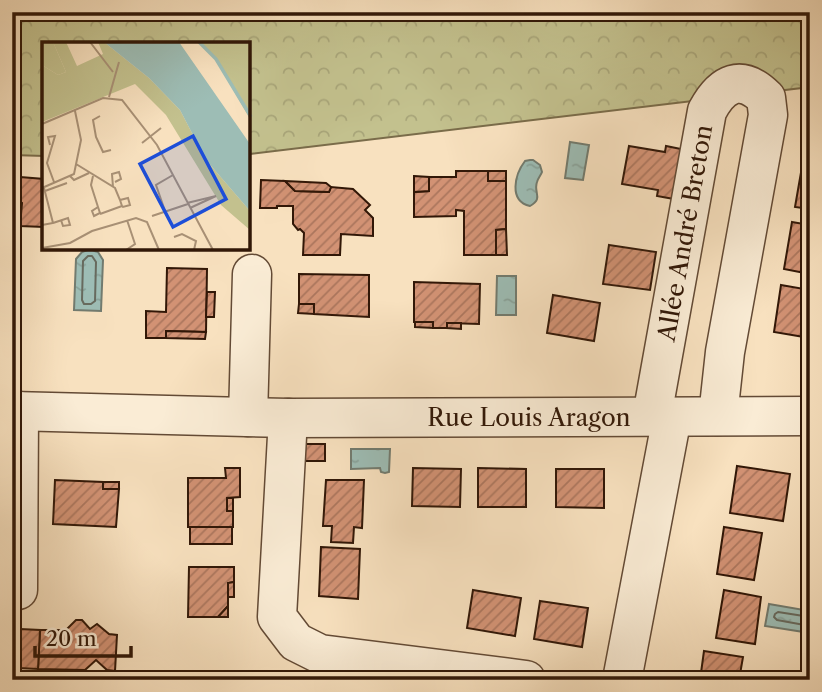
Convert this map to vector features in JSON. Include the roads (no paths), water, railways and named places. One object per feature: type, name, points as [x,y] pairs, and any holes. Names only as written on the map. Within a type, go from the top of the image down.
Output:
[{"type":"street","name":"Allée André Breton","points":[[622,680],[707,111],[715,97],[726,86],[745,84],[756,89],[766,99],[768,114],[725,352],[718,416]]},
{"type":"street","points":[[248,417],[251,274]]},
{"type":"street","name":"Rue Louis Aragon","points":[[18,590],[16,411],[288,418],[810,415]]},
{"type":"street","points":[[288,418],[277,617],[296,642],[320,654],[526,680]]},
{"type":"water","points":[[570,142],[589,145],[583,180],[565,178]]},
{"type":"water","points":[[533,160],[540,165],[542,172],[536,186],[537,198],[530,206],[519,199],[516,180],[525,161]]},
{"type":"water","points":[[82,252],[98,252],[103,260],[101,311],[74,310],[76,259]]},
{"type":"water","points":[[497,276],[516,276],[516,315],[496,315]]},
{"type":"water","points":[[351,449],[390,449],[389,472],[381,472],[380,468],[351,469]]},
{"type":"water","points":[[769,604],[810,611],[810,633],[765,626]]}]
